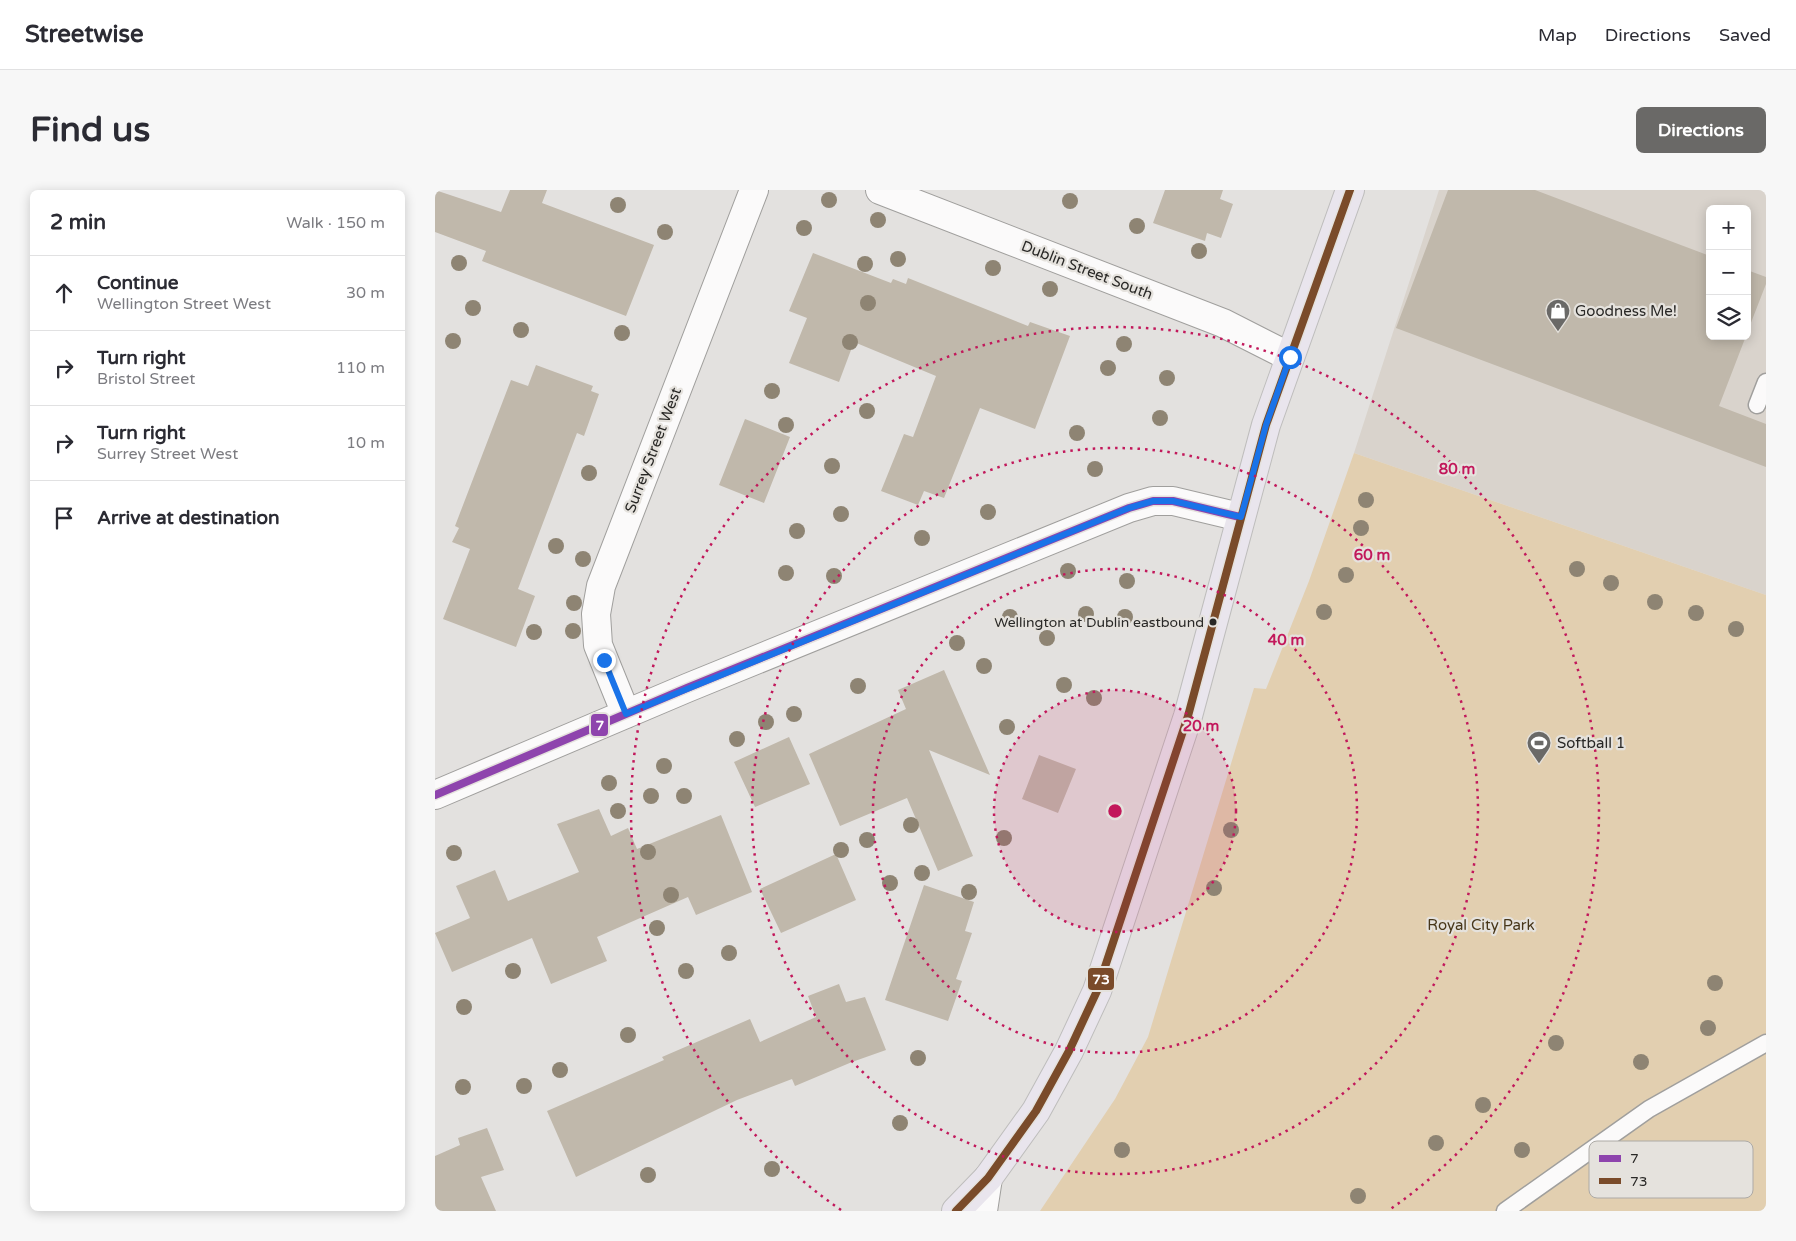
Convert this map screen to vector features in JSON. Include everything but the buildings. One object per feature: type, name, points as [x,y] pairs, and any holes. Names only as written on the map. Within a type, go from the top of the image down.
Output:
[{"type":"main road","points":[[956,1211],[988,1178],[1040,1102],[1069,1052],[1099,984],[1188,716],[1266,425],[1350,190]]},
{"type":"street","name":"Surrey Street West","points":[[626,714],[598,645],[596,614],[601,586],[754,190]]},
{"type":"street","name":"Dublin Street South","points":[[880,190],[1223,323],[1290,357]]},
{"type":"street","points":[[435,795],[626,714],[1129,508],[1153,501],[1173,501],[1241,517]]},
{"type":"street","points":[[983,1211],[988,1178]]},
{"type":"lane","points":[[1757,405],[1766,382]]},
{"type":"lane","points":[[1602,1141],[1649,1109],[1766,1043]]},
{"type":"lane","points":[[1505,1211],[1589,1150]]},
{"type":"shaded area","points":[[1439,190],[1766,190],[1766,595],[1354,453]]},
{"type":"green space","name":"Royal City Park","points":[[1354,453],[1766,595],[1766,1211],[1040,1211],[1115,1099],[1148,1037],[1254,688],[1266,689],[1309,581]]},
{"type":"transit line","name":"73","points":[[956,1211],[988,1178],[1036,1111],[1069,1051],[1097,991],[1188,716],[1266,425],[1350,190]]},
{"type":"transit line","name":"7","points":[[435,795],[687,688],[1129,508],[1153,501],[1173,501],[1240,517]]},
{"type":"place","name":"Goodness Me!","points":[[1558,332]]},
{"type":"place","name":"Wellington at Dublin eastbound","points":[[1213,622]]},
{"type":"place","name":"Softball 1","points":[[1539,764]]},
{"type":"route","points":[[604,660],[626,714],[1129,508],[1153,501],[1173,501],[1241,517],[1266,425],[1290,357]]}]
